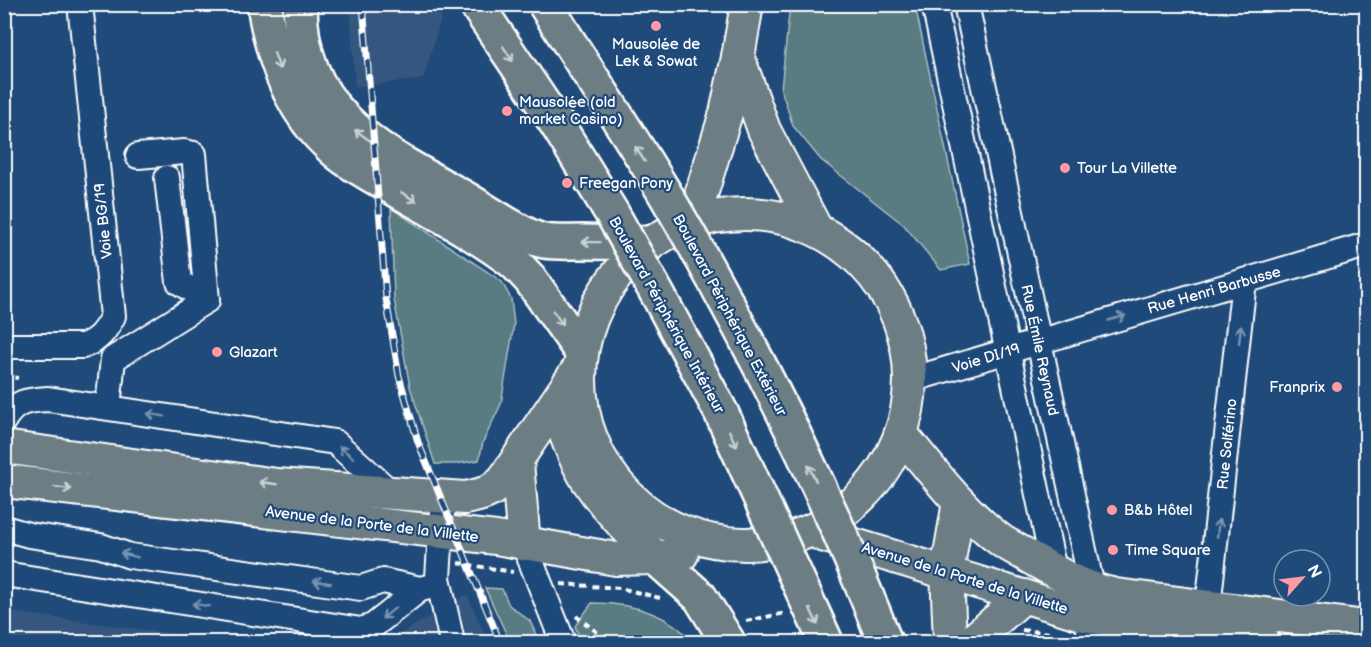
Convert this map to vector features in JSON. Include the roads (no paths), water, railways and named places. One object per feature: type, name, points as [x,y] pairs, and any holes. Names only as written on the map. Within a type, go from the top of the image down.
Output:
[{"type":"highway","points":[[264,4],[268,32],[283,77],[302,112],[324,141],[361,168],[515,263],[530,279],[580,360]]},
{"type":"highway","points":[[300,4],[300,28],[304,48],[311,69],[328,101],[352,128],[395,158],[496,217],[544,241],[650,243]]},
{"type":"highway","name":"Boulevard Périphérique Intérieur","points":[[476,4],[558,126],[613,215],[659,297],[721,412],[826,642]]},
{"type":"highway","name":"Boulevard Périphérique Extérieur","points":[[545,4],[665,195],[714,280],[816,481],[885,642]]},
{"type":"highway","points":[[656,558],[699,597],[729,642]]},
{"type":"main road","points":[[693,221],[724,121],[747,4]]},
{"type":"main road","points":[[738,57],[764,130],[816,229]]},
{"type":"main road","points":[[742,213],[768,215],[792,220],[816,229],[855,255],[871,272],[885,291],[904,334],[909,356],[910,380],[909,398],[901,434],[884,470],[859,500],[827,523],[809,532],[782,541],[739,544],[712,541],[663,523],[641,508],[622,490],[606,469],[593,446],[580,395],[580,360],[588,326],[603,294],[612,279],[650,243],[693,221],[717,215],[742,213]]},
{"type":"main road","name":"Avenue de la Porte de la Villette","points":[[4,447],[277,485],[465,498],[486,494],[496,488],[517,462],[555,404],[580,360]]},
{"type":"main road","points":[[555,404],[566,436],[587,480],[620,522],[656,558]]},
{"type":"main road","points":[[901,434],[959,502],[1003,542],[1091,606],[1263,642]]},
{"type":"main road","points":[[517,462],[522,559]]},
{"type":"main road","name":"Avenue de la Porte de la Villette","points":[[4,481],[496,538],[522,559],[656,558],[739,544]]},
{"type":"main road","points":[[950,642],[947,572],[959,502]]},
{"type":"main road","name":"Avenue de la Porte de la Villette","points":[[809,532],[1024,596],[1091,606]]},
{"type":"main road","points":[[971,642],[1024,596]]},
{"type":"main road","points":[[1091,606],[1208,607],[1366,627]]},
{"type":"street","name":"Voie BG/19","points":[[4,346],[83,346],[94,342],[104,332],[113,316],[80,4]]},
{"type":"street","name":"Rue Émile Reynaud","points":[[934,4],[1008,351],[1091,606]]},
{"type":"street","name":"Rue Émile Reynaud","points":[[966,4],[1091,606]]},
{"type":"street","points":[[958,118],[989,112]]},
{"type":"street","points":[[138,156],[184,152],[194,154],[207,300]]},
{"type":"street","points":[[167,178],[179,282],[207,300]]},
{"type":"street","name":"Rue Henri Barbusse","points":[[1061,334],[1366,245]]},
{"type":"street","name":"Rue Solférino","points":[[1208,607],[1244,281]]},
{"type":"street","points":[[108,407],[113,359],[207,300]]},
{"type":"street","name":"Voie DI/19","points":[[910,380],[1061,334]]},
{"type":"street","points":[[4,420],[13,407],[30,400],[48,399],[335,442],[389,491]]},
{"type":"street","points":[[4,574],[361,630],[373,626],[430,587],[438,569],[443,497]]},
{"type":"street","points":[[4,528],[29,535],[101,546],[130,556],[361,588],[383,581],[430,587]]},
{"type":"street","points":[[522,559],[563,642]]},
{"type":"street","points":[[430,587],[452,642]]},
{"type":"railway","points":[[363,4],[386,299],[399,376],[418,442],[500,642]]},
{"type":"place","name":"Mausolée de Lek & Sowat","points":[[656,26]]},
{"type":"place","name":"Mausolée (old market Casino)","points":[[507,111]]},
{"type":"place","name":"Tour La Villette","points":[[1065,168]]},
{"type":"place","name":"Freegan Pony","points":[[567,183]]},
{"type":"place","name":"Glazart","points":[[217,352]]},
{"type":"place","name":"Franprix","points":[[1337,387]]},
{"type":"place","name":"B&b Hôtel","points":[[1112,510]]},
{"type":"place","name":"Time Square","points":[[1113,550]]}]
